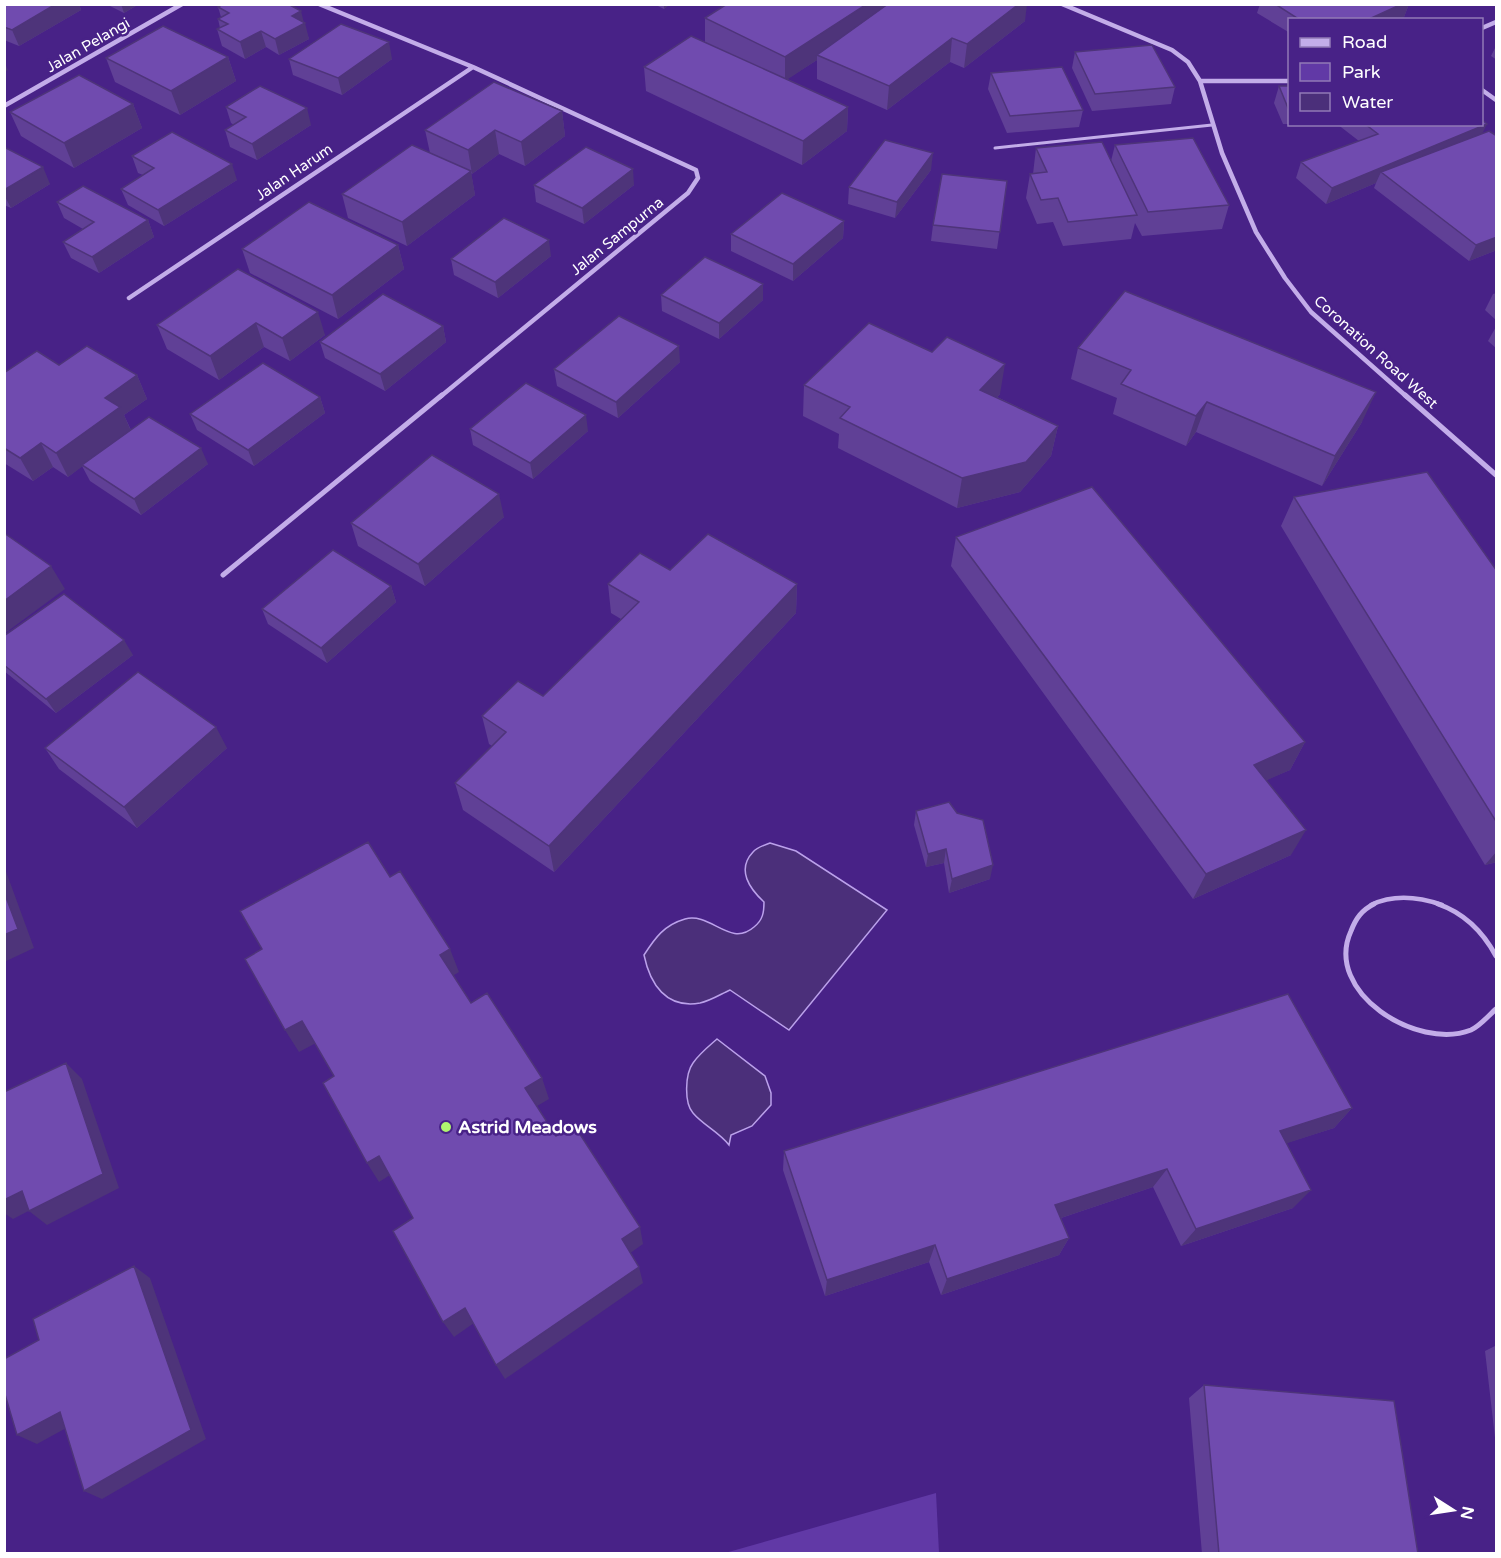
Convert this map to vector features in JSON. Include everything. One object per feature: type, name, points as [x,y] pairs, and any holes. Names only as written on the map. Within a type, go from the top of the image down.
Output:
[{"type":"street","name":"Jalan Pelangi","points":[[4,106],[182,4]]},
{"type":"street","name":"Jalan Sampurna","points":[[223,575],[696,184],[698,178],[696,170],[685,164],[473,67],[320,4]]},
{"type":"street","name":"Coronation Road West","points":[[1062,4],[1172,50],[1188,62],[1200,81],[1212,125],[1256,232],[1311,312],[1497,475]]},
{"type":"street","points":[[1483,28],[1497,22]]},
{"type":"street","name":"Jalan Harum","points":[[129,298],[473,67]]},
{"type":"street","points":[[1200,81],[1288,81]]},
{"type":"street","points":[[1483,91],[1497,100]]},
{"type":"lane","points":[[995,147],[1212,125]]},
{"type":"lane","points":[[1497,956],[1488,940],[1471,922],[1449,908],[1425,900],[1402,897],[1380,901],[1362,911],[1350,926],[1345,945],[1348,967],[1357,989],[1374,1008],[1396,1024],[1420,1033],[1447,1036],[1470,1031],[1488,1021],[1497,1009]]},
{"type":"green space","points":[[936,1493],[939,1553],[725,1553]]},
{"type":"water","points":[[770,843],[796,851],[887,910],[789,1030],[730,990],[700,1003],[688,1004],[669,998],[655,985],[644,955],[661,933],[671,925],[685,919],[703,920],[737,934],[754,927],[762,916],[764,902],[747,879],[746,866],[755,850]]},
{"type":"water","points":[[717,1039],[765,1076],[771,1093],[771,1105],[752,1126],[731,1135],[729,1145],[693,1113],[687,1096],[690,1068],[698,1056]]},
{"type":"building","points":[[4,4],[56,4],[12,30],[4,27]]},
{"type":"building","points":[[223,4],[288,4],[301,11],[292,16],[305,23],[275,39],[261,31],[240,42],[217,29],[228,24],[218,19],[229,13],[218,7]]},
{"type":"building","points":[[727,4],[867,4],[785,57],[705,18]]},
{"type":"building","points":[[888,4],[1019,4],[967,44],[952,38],[889,86],[817,55]]},
{"type":"building","points":[[1275,4],[1402,4],[1371,18],[1297,18]]},
{"type":"building","points":[[341,24],[389,42],[338,78],[289,59]]},
{"type":"building","points":[[163,26],[228,57],[171,91],[106,58]]},
{"type":"building","points":[[691,36],[848,107],[803,141],[644,67]]},
{"type":"building","points":[[1152,45],[1175,87],[1095,94],[1075,52]]},
{"type":"building","points":[[1062,67],[1083,110],[1010,116],[991,73]]},
{"type":"building","points":[[79,75],[133,104],[64,143],[10,112]]},
{"type":"building","points":[[494,82],[562,111],[521,142],[495,130],[468,150],[425,130]]},
{"type":"building","points":[[260,86],[307,108],[252,144],[225,130],[246,117],[226,107]]},
{"type":"building","points":[[1279,86],[1288,86],[1288,108]]},
{"type":"building","points":[[1368,126],[1482,126],[1332,188],[1301,162],[1378,134]]},
{"type":"building","points":[[1489,131],[1497,136],[1497,237],[1476,245],[1381,172]]},
{"type":"building","points":[[172,132],[232,164],[158,210],[121,189],[154,168],[132,156]]},
{"type":"building","points":[[1193,138],[1229,205],[1148,212],[1115,145]]},
{"type":"building","points":[[885,140],[933,153],[897,202],[849,187]]},
{"type":"building","points":[[1102,142],[1137,215],[1068,222],[1058,198],[1041,200],[1030,174],[1047,172],[1036,148]]},
{"type":"building","points":[[412,145],[471,171],[402,222],[342,194]]},
{"type":"building","points":[[4,147],[43,167],[4,190]]},
{"type":"building","points":[[586,147],[633,169],[582,208],[534,185]]},
{"type":"building","points":[[942,174],[1007,181],[1000,232],[933,225]]},
{"type":"building","points":[[83,186],[148,220],[92,257],[63,242],[94,222],[57,202]]},
{"type":"building","points":[[782,193],[844,221],[793,264],[731,234]]},
{"type":"building","points":[[309,202],[398,245],[332,295],[242,249]]},
{"type":"building","points":[[504,218],[549,240],[495,282],[451,259]]},
{"type":"building","points":[[705,257],[763,284],[719,323],[661,295]]},
{"type":"building","points":[[238,269],[318,312],[282,338],[256,323],[210,356],[157,325]]},
{"type":"building","points":[[1125,291],[1376,392],[1335,456],[1207,402],[1196,416],[1121,384],[1131,370],[1078,348]]},
{"type":"building","points":[[383,294],[443,326],[380,374],[320,342]]},
{"type":"building","points":[[619,316],[679,346],[616,402],[554,369]]},
{"type":"building","points":[[869,323],[932,352],[947,337],[1005,364],[980,390],[1058,426],[1026,462],[962,478],[840,418],[850,407],[804,385]]},
{"type":"building","points":[[87,346],[137,375],[105,398],[120,407],[56,453],[41,443],[20,458],[4,448],[4,373],[37,351],[59,365]]},
{"type":"building","points":[[263,363],[320,397],[248,450],[190,414]]},
{"type":"building","points":[[526,383],[586,415],[530,463],[470,429]]},
{"type":"building","points":[[149,417],[201,448],[134,499],[82,465]]},
{"type":"building","points":[[432,455],[499,494],[418,564],[351,523]]},
{"type":"building","points":[[1427,472],[1497,571],[1497,823],[1294,497]]},
{"type":"building","points":[[1092,487],[1305,742],[1254,765],[1306,830],[1206,874],[956,537]]},
{"type":"building","points":[[4,533],[51,566],[4,601]]},
{"type":"building","points":[[708,534],[797,584],[549,846],[455,783],[506,732],[482,716],[518,681],[543,696],[639,602],[608,584],[640,553],[670,570]]},
{"type":"building","points":[[333,550],[391,586],[321,648],[262,609]]},
{"type":"building","points":[[64,594],[124,640],[46,699],[4,665],[4,636]]},
{"type":"building","points":[[138,672],[216,727],[124,807],[45,748]]},
{"type":"building","points":[[949,802],[957,813],[983,820],[993,865],[952,879],[946,849],[928,854],[916,811]]},
{"type":"building","name":"Astrid Meadows","points":[[368,842],[390,877],[400,871],[450,949],[440,955],[471,1003],[487,993],[542,1078],[525,1088],[556,1136],[574,1125],[640,1227],[622,1239],[639,1267],[496,1365],[465,1308],[443,1322],[393,1231],[413,1218],[379,1156],[367,1163],[323,1083],[334,1076],[302,1021],[285,1030],[245,959],[262,949],[240,911]]},
{"type":"building","points":[[4,892],[18,929],[4,935]]},
{"type":"building","points":[[1288,994],[1352,1108],[1280,1131],[1311,1190],[1196,1229],[1167,1169],[1055,1205],[1069,1238],[947,1279],[935,1245],[827,1280],[784,1151]]},
{"type":"building","points":[[66,1063],[103,1174],[29,1211],[22,1191],[4,1200],[4,1092]]},
{"type":"building","points":[[134,1266],[191,1430],[84,1491],[60,1412],[17,1435],[4,1391],[4,1359],[39,1340],[33,1319]]},
{"type":"building","points":[[1204,1385],[1394,1401],[1418,1554],[1219,1554]]},
{"type":"place","name":"Astrid Meadows","points":[[446,1127]]}]
